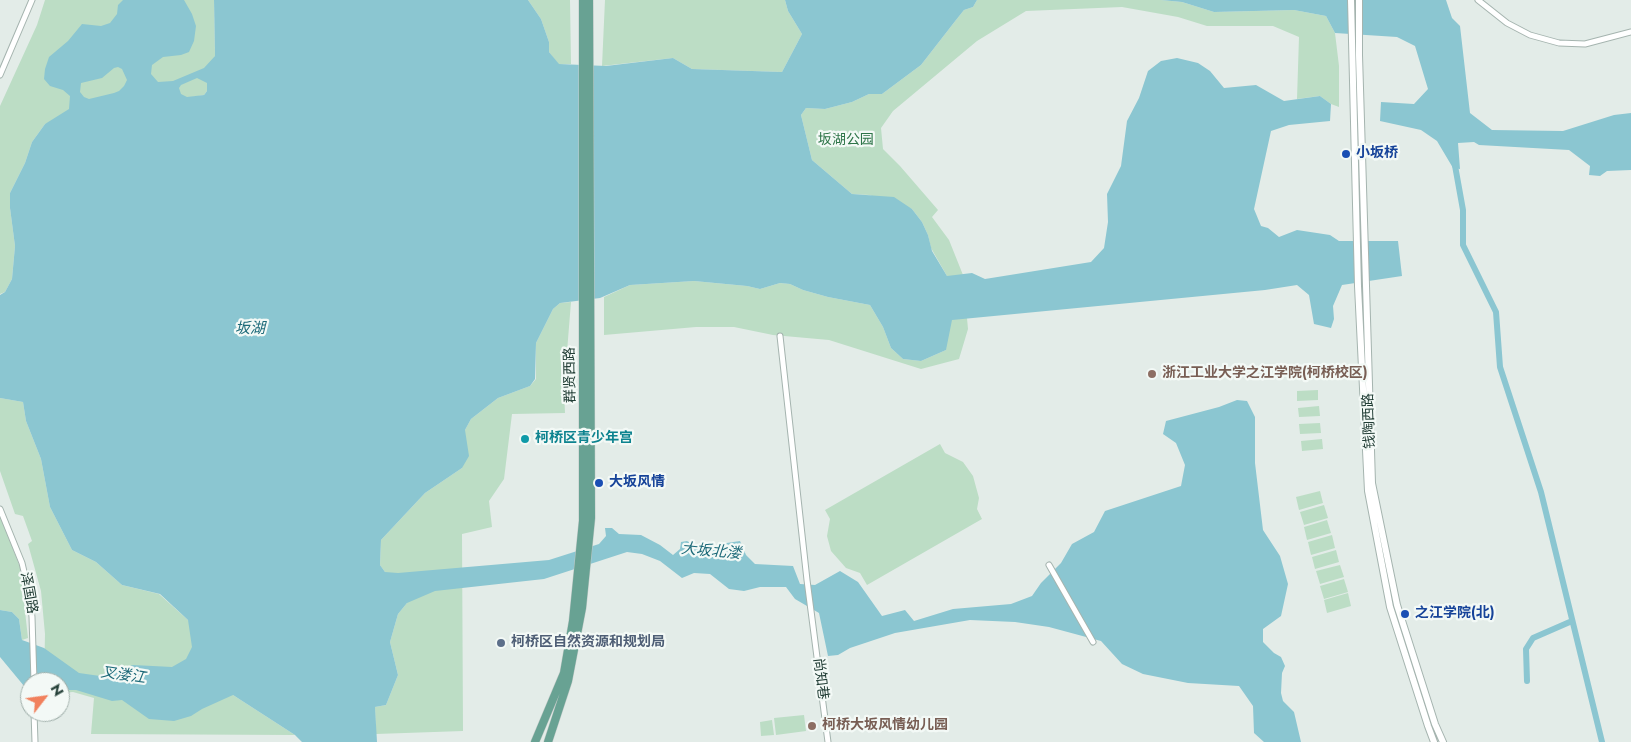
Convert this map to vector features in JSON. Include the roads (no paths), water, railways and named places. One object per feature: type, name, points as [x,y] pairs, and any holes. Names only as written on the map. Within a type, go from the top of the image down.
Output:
[{"type":"main road","name":"群贤西路","points":[[535,742],[564,673],[573,621],[578,568],[591,518],[587,347],[586,22],[583,0]]},
{"type":"main road","name":"群贤西路","points":[[586,22],[589,0]]},
{"type":"main road","name":"群贤西路","points":[[548,742],[568,681],[582,608],[587,566],[585,547]]},
{"type":"street","points":[[0,75],[32,0]]},
{"type":"street","points":[[1351,0],[1356,56]]},
{"type":"street","name":"钱陶西路","points":[[1359,0],[1356,56],[1368,491],[1390,607],[1434,742]]},
{"type":"street","points":[[1478,0],[1507,23],[1530,35],[1559,44],[1585,44],[1631,32]]},
{"type":"street","name":"钱陶西路","points":[[1362,286],[1372,483],[1397,605],[1435,724],[1443,742]]},
{"type":"street","name":"尚知巷","points":[[780,336],[806,580],[828,742]]},
{"type":"street","name":"泽国路","points":[[0,509],[22,562],[30,599],[34,672]]},
{"type":"street","points":[[1049,565],[1093,642]]},
{"type":"street","points":[[34,722],[35,742]]},
{"type":"water","name":"坂湖","points":[[123,0],[184,0],[196,26],[194,41],[189,52],[163,57],[152,65],[151,74],[158,82],[173,81],[204,68],[215,56],[214,0],[528,0],[541,19],[549,42],[549,52],[559,64],[606,66],[673,58],[692,69],[782,72],[802,34],[788,11],[785,0],[977,0],[973,7],[964,10],[921,65],[882,94],[869,94],[852,102],[825,109],[806,108],[801,115],[812,160],[852,194],[894,197],[912,209],[922,222],[932,251],[947,276],[972,273],[985,279],[1091,262],[1104,248],[1108,222],[1107,194],[1121,166],[1127,121],[1139,98],[1148,71],[1161,61],[1177,58],[1198,63],[1210,71],[1224,88],[1256,85],[1284,101],[1320,96],[1331,104],[1330,121],[1289,125],[1271,131],[1254,209],[1261,226],[1268,228],[1279,237],[1297,230],[1330,235],[1339,241],[1398,241],[1402,276],[1342,285],[1333,306],[1334,319],[1331,328],[1314,324],[1309,295],[1297,285],[1265,290],[952,320],[946,350],[921,361],[903,359],[891,348],[883,327],[870,305],[828,297],[790,284],[780,283],[760,289],[694,281],[630,285],[600,298],[560,303],[553,309],[536,343],[535,379],[530,386],[498,398],[471,419],[465,430],[469,456],[462,468],[425,493],[381,540],[380,565],[385,572],[398,573],[549,560],[599,544],[606,536],[605,528],[612,528],[619,534],[641,535],[660,545],[673,555],[680,549],[681,542],[687,541],[703,550],[720,544],[740,541],[746,555],[755,564],[793,566],[800,584],[815,585],[840,571],[858,582],[882,616],[905,610],[914,621],[953,609],[1011,604],[1032,596],[1041,583],[1061,563],[1072,544],[1094,532],[1105,511],[1181,486],[1185,465],[1176,443],[1163,434],[1166,421],[1219,407],[1237,400],[1247,401],[1255,417],[1255,463],[1263,530],[1280,556],[1288,584],[1281,616],[1263,629],[1263,642],[1281,657],[1285,666],[1282,673],[1281,693],[1283,701],[1294,712],[1301,742],[1264,742],[1254,733],[1253,706],[1239,686],[1188,683],[1143,674],[1122,664],[1101,641],[1049,627],[1015,622],[970,620],[895,633],[850,648],[838,655],[828,656],[819,613],[795,599],[786,587],[760,587],[744,591],[729,589],[710,574],[694,573],[682,578],[660,561],[642,554],[627,552],[544,579],[435,591],[407,603],[398,614],[390,642],[398,675],[386,705],[375,707],[377,742],[302,742],[295,735],[233,695],[191,716],[174,721],[149,719],[122,700],[112,701],[76,690],[70,690],[70,672],[20,672],[20,681],[0,657],[0,610],[12,612],[19,619],[22,640],[44,648],[79,673],[100,676],[133,665],[172,667],[186,659],[192,647],[188,620],[160,594],[122,585],[96,562],[72,550],[50,507],[41,459],[26,421],[23,402],[0,398],[0,295],[5,292],[12,279],[15,246],[10,193],[25,163],[32,142],[45,124],[69,109],[70,96],[63,90],[50,86],[44,79],[45,69],[49,57],[68,41],[82,24],[101,26],[110,23],[117,14],[118,5]],"holes":[[[114,68],[122,69],[127,80],[119,91],[89,99],[80,92],[81,83],[102,78]],[[197,78],[207,83],[207,91],[204,95],[187,97],[181,94],[179,88],[181,85]]]},
{"type":"water","points":[[1161,0],[1446,0],[1452,18],[1460,26],[1470,113],[1492,130],[1563,131],[1614,115],[1631,113],[1631,170],[1607,171],[1600,176],[1589,175],[1590,166],[1569,150],[1479,145],[1474,142],[1458,143],[1460,169],[1453,168],[1437,141],[1421,130],[1380,121],[1381,102],[1414,104],[1428,89],[1415,46],[1397,37],[1335,33],[1326,16],[1294,10],[1214,12],[1182,2]]},
{"type":"waterway","points":[[1454,160],[1463,210],[1463,245],[1496,312],[1500,367],[1541,492],[1602,742]]},
{"type":"waterway","points":[[1527,681],[1526,649],[1533,638],[1572,621]]},
{"type":"place","name":"小坂桥","points":[[1346,154]]},
{"type":"place","name":"浙江工业大学之江学院(柯桥校区)","points":[[1152,374]]},
{"type":"place","name":"柯桥区青少年宫","points":[[525,439]]},
{"type":"place","name":"大坂风情","points":[[599,483]]},
{"type":"place","name":"之江学院(北)","points":[[1405,614]]},
{"type":"place","name":"柯桥区自然资源和规划局","points":[[501,643]]},
{"type":"place","name":"柯桥大坂风情幼儿园","points":[[812,726]]},
{"type":"park label","name":"坂湖公园","points":[[846,141]]},
{"type":"water label","name":"大坂北溇","points":[[711,552]]},
{"type":"water label","name":"叉溇江","points":[[123,676]]}]
